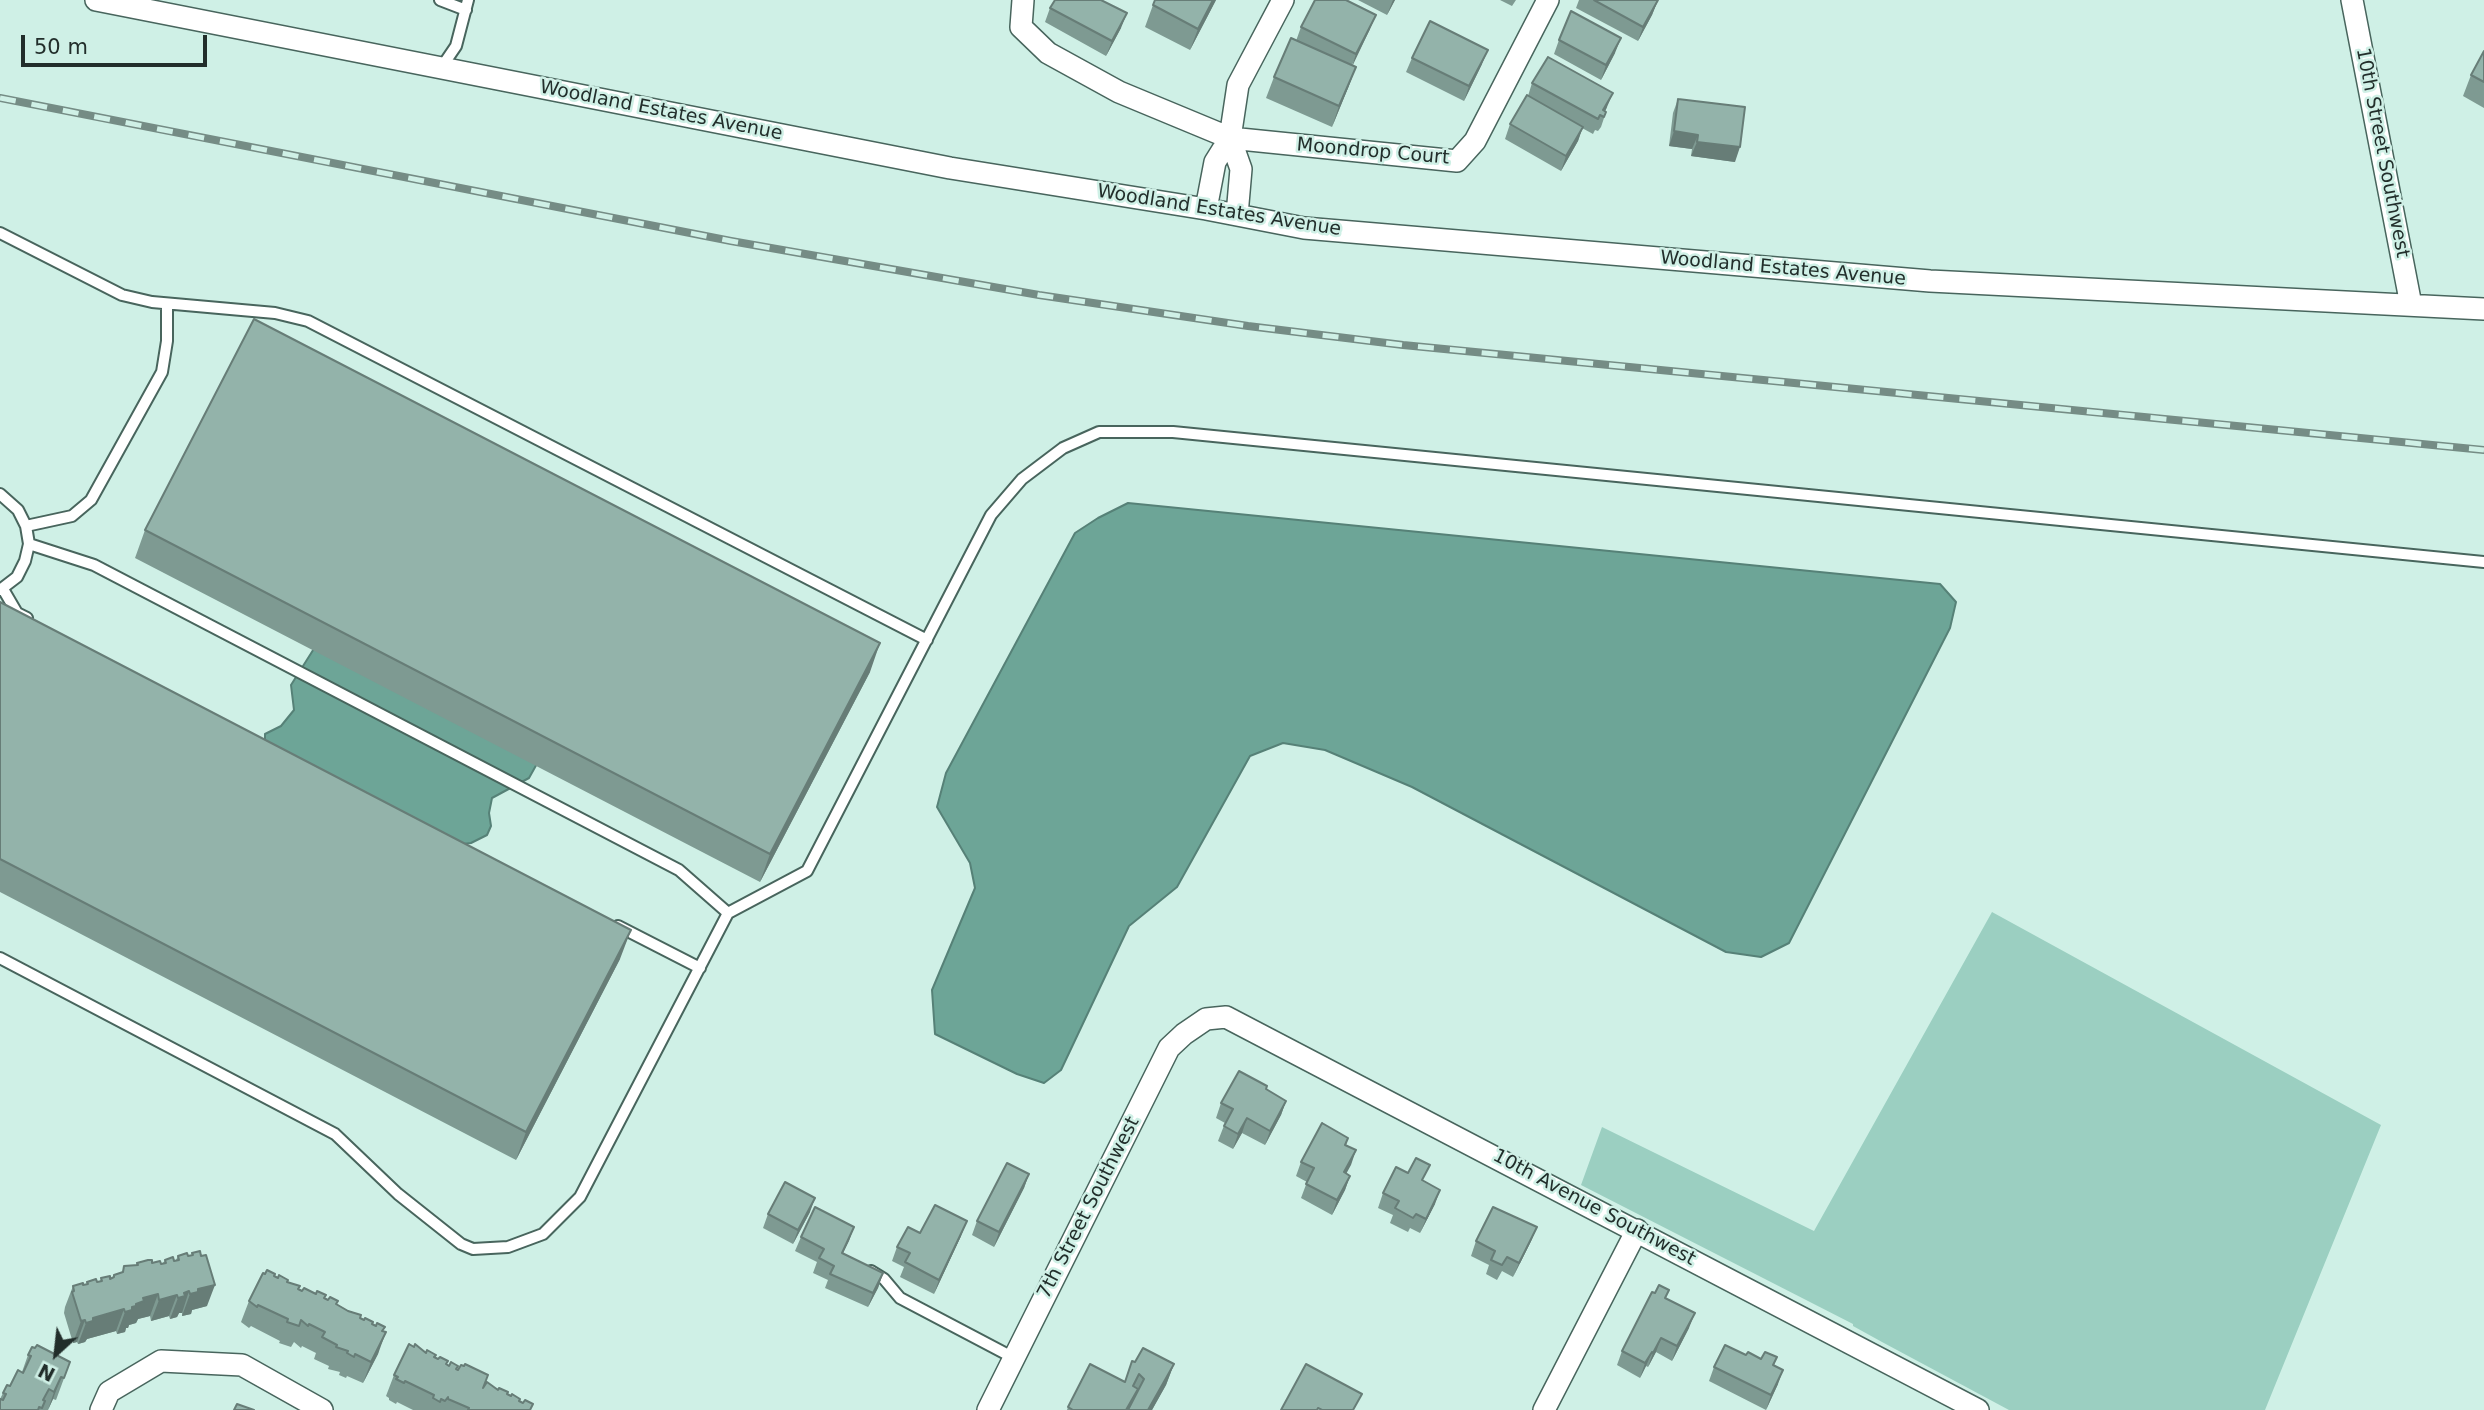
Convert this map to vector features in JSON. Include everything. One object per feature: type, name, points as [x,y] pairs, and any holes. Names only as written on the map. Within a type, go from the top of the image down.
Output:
[{"type":"street","name":"Woodland Estates Avenue","points":[[96,0],[950,168],[1206,209],[1304,228],[1930,282],[2484,309]]},
{"type":"street","name":"Moondrop Court","points":[[1023,0],[1021,27],[1048,53],[1119,92],[1230,138],[1457,161],[1475,141],[1548,0]]},
{"type":"street","points":[[1206,209],[1215,162],[1230,138],[1238,85],[1283,0]]},
{"type":"street","name":"10th Street Southwest","points":[[2352,0],[2411,305]]},
{"type":"street","points":[[1230,138],[1241,169],[1237,215]]},
{"type":"street","name":"10th Avenue Southwest","points":[[1206,1019],[1226,1017],[1978,1410]]},
{"type":"street","name":"7th Street Southwest","points":[[988,1410],[1169,1048],[1206,1019]]},
{"type":"street","points":[[1544,1410],[1637,1230]]},
{"type":"street","points":[[101,1410],[109,1392],[161,1361],[242,1364],[322,1410]]},
{"type":"lane","points":[[440,0],[467,5],[456,46],[441,68]]},
{"type":"lane","points":[[0,233],[122,295],[167,304],[275,313],[308,321],[927,640]]},
{"type":"lane","points":[[26,526],[72,516],[91,500],[162,372],[167,341],[167,304]]},
{"type":"lane","points":[[0,958],[335,1134],[398,1194],[461,1244],[473,1249],[508,1247],[543,1234],[580,1197],[728,913],[807,871],[991,515],[1022,479],[1063,448],[1099,432],[1173,432],[2484,562]]},
{"type":"lane","points":[[0,494],[18,510],[26,526],[29,544],[25,561],[16,577],[1,589],[17,613],[42,626]]},
{"type":"lane","points":[[29,544],[94,565],[679,870],[728,913]]},
{"type":"lane","points":[[613,923],[700,968]]},
{"type":"lane","points":[[862,1266],[884,1279],[900,1298],[1014,1358]]},
{"type":"shaded area","points":[[1128,503],[1940,584],[1956,602],[1950,628],[1789,943],[1761,957],[1726,952],[1412,787],[1325,750],[1283,743],[1250,756],[1177,887],[1129,926],[1061,1070],[1044,1083],[1017,1074],[935,1034],[932,990],[975,888],[970,863],[937,807],[946,773],[1075,533]]},
{"type":"shaded area","points":[[377,549],[548,744],[529,778],[492,798],[489,813],[491,826],[487,835],[471,843],[454,845],[265,746],[265,734],[281,726],[294,710],[291,685]]},
{"type":"shaded area","points":[[1992,912],[2381,1125],[2265,1410],[2009,1410],[1853,1324],[1581,1185],[1602,1127],[1814,1231]]},
{"type":"building","points":[[1055,0],[1101,0],[1127,13],[1112,41],[1050,8]]},
{"type":"building","points":[[1155,0],[1213,0],[1198,29],[1153,5]]},
{"type":"building","points":[[1315,0],[1346,0],[1376,15],[1356,54],[1301,27]]},
{"type":"building","points":[[1594,0],[1658,0],[1643,27]]},
{"type":"building","points":[[1571,11],[1621,38],[1606,65],[1559,40]]},
{"type":"building","points":[[1430,21],[1488,50],[1469,86],[1412,58]]},
{"type":"building","points":[[1291,38],[1356,67],[1339,106],[1274,77]]},
{"type":"building","points":[[2484,51],[2484,82],[2471,75]]},
{"type":"building","points":[[1548,57],[1613,93],[1603,110],[1606,112],[1604,117],[1600,115],[1598,119],[1532,83]]},
{"type":"building","points":[[1527,95],[1583,127],[1566,156],[1510,124]]},
{"type":"building","points":[[1678,99],[1745,107],[1740,147],[1697,142],[1698,135],[1674,131]]},
{"type":"building","points":[[254,319],[880,643],[770,854],[145,530]]},
{"type":"building","points":[[0,602],[631,930],[526,1132],[0,859]]},
{"type":"building","points":[[1239,1071],[1267,1086],[1266,1089],[1286,1101],[1270,1131],[1247,1118],[1238,1134],[1224,1126],[1233,1109],[1221,1103]]},
{"type":"building","points":[[1322,1123],[1348,1138],[1345,1145],[1356,1150],[1344,1172],[1350,1176],[1337,1200],[1306,1184],[1314,1168],[1301,1162]]},
{"type":"building","points":[[1416,1158],[1430,1165],[1422,1180],[1440,1190],[1426,1219],[1416,1214],[1413,1218],[1395,1208],[1399,1201],[1383,1193],[1396,1167],[1408,1173]]},
{"type":"building","points":[[1007,1163],[1029,1174],[999,1232],[977,1221]]},
{"type":"building","points":[[785,1182],[815,1198],[798,1230],[768,1214]]},
{"type":"building","points":[[935,1205],[967,1221],[939,1280],[905,1262],[910,1253],[897,1247],[908,1227],[920,1233]]},
{"type":"building","points":[[815,1207],[854,1227],[842,1253],[883,1273],[873,1293],[830,1274],[834,1266],[819,1258],[824,1249],[801,1237]]},
{"type":"building","points":[[1493,1207],[1537,1227],[1519,1263],[1507,1257],[1502,1265],[1491,1260],[1495,1251],[1476,1241]]},
{"type":"building","points":[[200,1251],[201,1256],[206,1255],[215,1285],[190,1294],[189,1291],[178,1298],[177,1295],[159,1300],[158,1294],[143,1298],[144,1301],[132,1307],[132,1310],[125,1312],[124,1309],[93,1318],[93,1321],[86,1323],[85,1320],[81,1321],[72,1292],[73,1286],[88,1284],[87,1282],[96,1279],[97,1282],[102,1281],[101,1278],[110,1276],[110,1279],[123,1272],[124,1266],[138,1265],[137,1263],[148,1260],[152,1260],[152,1263],[160,1261],[161,1264],[173,1257],[174,1261],[179,1260],[178,1256],[187,1253],[188,1256],[193,1255],[192,1253]]},
{"type":"building","points":[[267,1270],[278,1278],[279,1275],[288,1280],[287,1282],[300,1286],[298,1289],[302,1291],[304,1288],[316,1294],[317,1291],[326,1295],[324,1298],[328,1300],[330,1297],[348,1311],[361,1315],[360,1318],[373,1322],[376,1326],[377,1323],[385,1327],[382,1331],[386,1332],[371,1362],[355,1354],[354,1357],[347,1353],[348,1351],[336,1347],[337,1345],[322,1337],[325,1332],[309,1324],[308,1326],[301,1320],[299,1326],[287,1322],[288,1319],[249,1301]]},
{"type":"building","points":[[1659,1285],[1669,1290],[1665,1298],[1695,1313],[1677,1346],[1661,1338],[1645,1363],[1622,1351],[1652,1292],[1655,1293]]},
{"type":"building","points":[[409,1344],[414,1347],[415,1344],[426,1353],[427,1350],[436,1355],[434,1357],[448,1361],[446,1364],[449,1366],[451,1362],[458,1366],[458,1370],[465,1364],[488,1375],[483,1388],[487,1382],[498,1390],[499,1388],[508,1392],[511,1396],[512,1394],[523,1403],[525,1400],[533,1404],[530,1410],[468,1410],[469,1408],[448,1397],[440,1402],[433,1398],[434,1395],[396,1379],[398,1377],[394,1375]]},
{"type":"building","points":[[37,1345],[70,1362],[64,1378],[61,1377],[54,1392],[49,1389],[42,1408],[39,1407],[38,1410],[0,1410],[0,1399],[3,1400],[6,1394],[3,1393],[7,1385],[10,1386],[18,1370],[23,1373],[32,1347]]},
{"type":"building","points":[[1725,1345],[1761,1359],[1765,1352],[1777,1357],[1773,1365],[1783,1370],[1771,1395],[1714,1367]]},
{"type":"building","points":[[1143,1348],[1174,1364],[1148,1410],[1128,1410],[1144,1379],[1139,1374],[1133,1386],[1138,1389],[1126,1410],[1073,1410],[1068,1407],[1090,1364],[1125,1382],[1132,1361],[1135,1362]]},
{"type":"building","points":[[1306,1364],[1362,1394],[1353,1410],[1281,1410]]},
{"type":"building","points":[[237,1404],[254,1410],[234,1410]]},
{"type":"railway","points":[[0,98],[731,241],[1039,295],[1248,326],[1403,345],[2484,450]]}]
